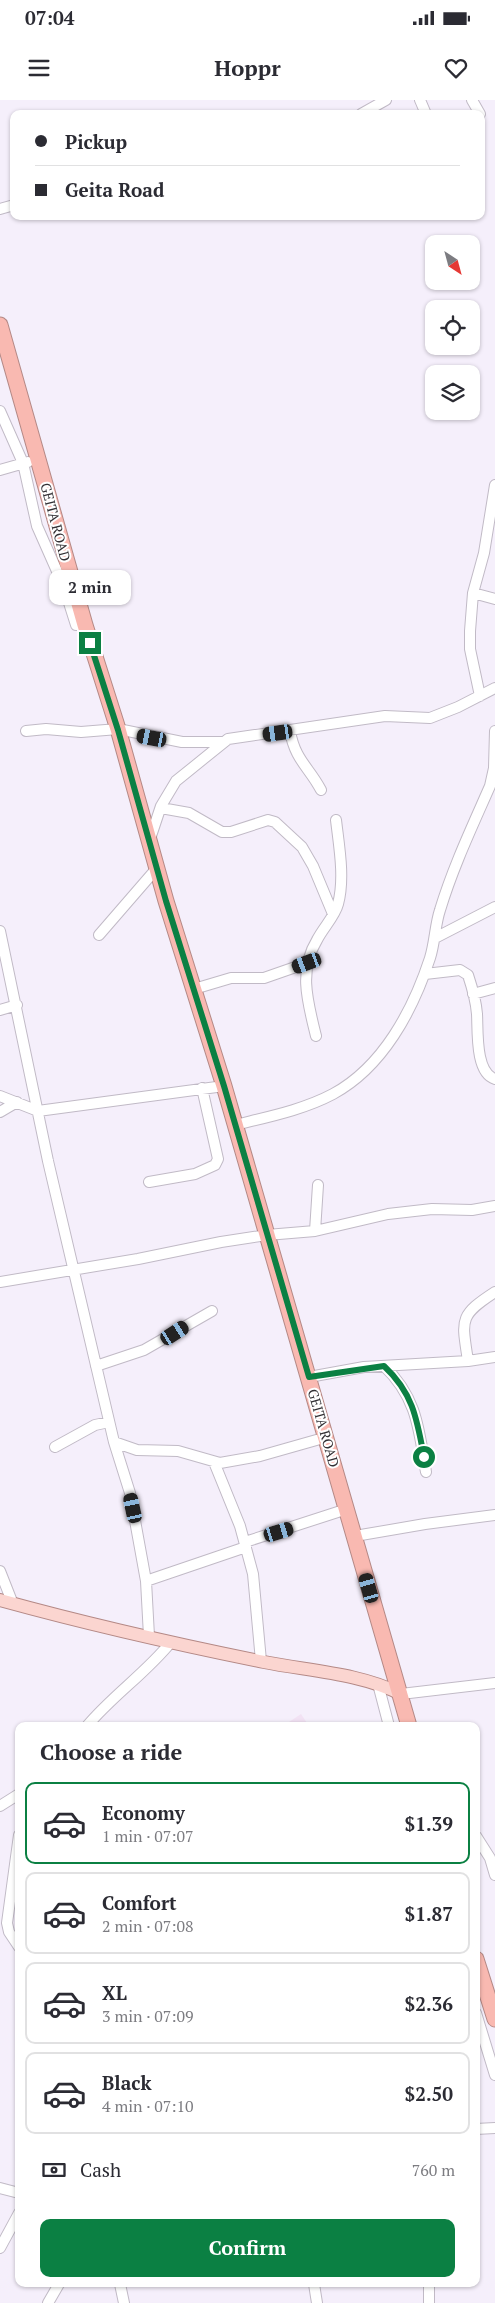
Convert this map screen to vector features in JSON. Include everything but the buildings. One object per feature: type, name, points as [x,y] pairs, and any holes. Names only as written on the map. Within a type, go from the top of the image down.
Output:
[{"type":"highway","name":"GEITA ROAD","points":[[0,325],[85,626],[118,730],[149,842],[224,1086],[408,1722]]},
{"type":"highway","points":[[480,1972],[495,2019]]},
{"type":"main road","points":[[0,1600],[171,1642],[378,1684],[400,1694]]},
{"type":"street","points":[[368,110],[386,100]]},
{"type":"street","points":[[0,411],[23,463],[37,526],[64,587],[76,625],[85,626]]},
{"type":"street","points":[[0,470],[38,458]]},
{"type":"street","points":[[480,696],[470,649],[472,594],[484,553],[495,485]]},
{"type":"street","points":[[472,594],[495,598]]},
{"type":"street","points":[[149,842],[161,808],[176,781],[223,742],[236,737],[290,732],[385,716],[430,718],[495,688]]},
{"type":"street","points":[[26,731],[46,728],[81,732],[118,730],[182,742],[223,742]]},
{"type":"street","points":[[235,1124],[322,1099],[352,1080],[379,1055],[391,1040],[411,1005],[425,974],[435,938],[439,911],[490,786],[494,768],[495,731]]},
{"type":"street","points":[[290,732],[295,753],[312,774],[321,790]]},
{"type":"street","points":[[161,808],[189,813],[222,832],[231,832],[268,820],[275,822],[302,847],[314,866],[333,914]]},
{"type":"street","points":[[316,1036],[305,981],[307,963],[314,944],[337,907],[340,890],[336,820]]},
{"type":"street","points":[[99,936],[157,868]]},
{"type":"street","points":[[435,938],[495,907]]},
{"type":"street","points":[[0,931],[38,1111],[96,1366],[114,1442],[130,1493],[146,1581],[149,1636]]},
{"type":"street","points":[[194,989],[231,978],[264,978],[307,963]]},
{"type":"street","points":[[425,974],[460,970],[468,975],[474,994],[482,1066],[487,1074],[495,1079]]},
{"type":"street","points":[[474,994],[495,988]]},
{"type":"street","points":[[0,1010],[17,1005]]},
{"type":"street","points":[[0,1096],[38,1111],[224,1086]]},
{"type":"street","points":[[149,1182],[195,1174],[215,1166],[218,1159],[202,1088]]},
{"type":"street","points":[[0,1112],[17,1102]]},
{"type":"street","points":[[315,1231],[318,1185]]},
{"type":"street","points":[[0,1282],[267,1235],[315,1231],[388,1214],[432,1209],[472,1210],[495,1206]]},
{"type":"street","points":[[468,1361],[464,1327],[466,1316],[495,1292]]},
{"type":"street","points":[[96,1366],[144,1350],[212,1311]]},
{"type":"street","points":[[309,1377],[384,1366],[468,1361],[495,1357]]},
{"type":"street","points":[[384,1366],[399,1381],[414,1410],[426,1472]]},
{"type":"street","points":[[55,1447],[94,1425],[109,1422]]},
{"type":"street","points":[[114,1442],[137,1450],[178,1451],[214,1462],[245,1460],[327,1437]]},
{"type":"street","points":[[214,1462],[246,1545],[254,1574],[261,1661]]},
{"type":"street","points":[[146,1581],[347,1509]]},
{"type":"street","points":[[355,1536],[495,1515]]},
{"type":"street","points":[[0,1572],[13,1604]]},
{"type":"street","points":[[91,1722],[106,1705],[157,1660],[171,1642]]},
{"type":"street","points":[[400,1694],[495,1683]]},
{"type":"street","points":[[378,1684],[389,1722]]},
{"type":"street","points":[[0,1806],[15,1797]]},
{"type":"street","points":[[480,1842],[490,1858],[495,1875]]},
{"type":"street","points":[[15,1864],[7,1923],[9,1932],[15,1941]]},
{"type":"street","points":[[480,2025],[495,2075]]},
{"type":"street","points":[[480,2129],[495,2128]]},
{"type":"street","points":[[0,2188],[15,2192]]},
{"type":"street","points":[[0,2248],[15,2220]]},
{"type":"street","points":[[48,2303],[57,2287]]},
{"type":"street","points":[[121,2287],[124,2303]]},
{"type":"street","points":[[314,2287],[317,2303]]},
{"type":"street","points":[[429,2287],[429,2303]]},
{"type":"shaded area","points":[[301,1714],[306,1722],[289,1722]]},
{"type":"route","points":[[90,643],[118,730],[166,901],[224,1086],[309,1377],[364,1367],[384,1366],[399,1381],[414,1410],[424,1457]]}]
